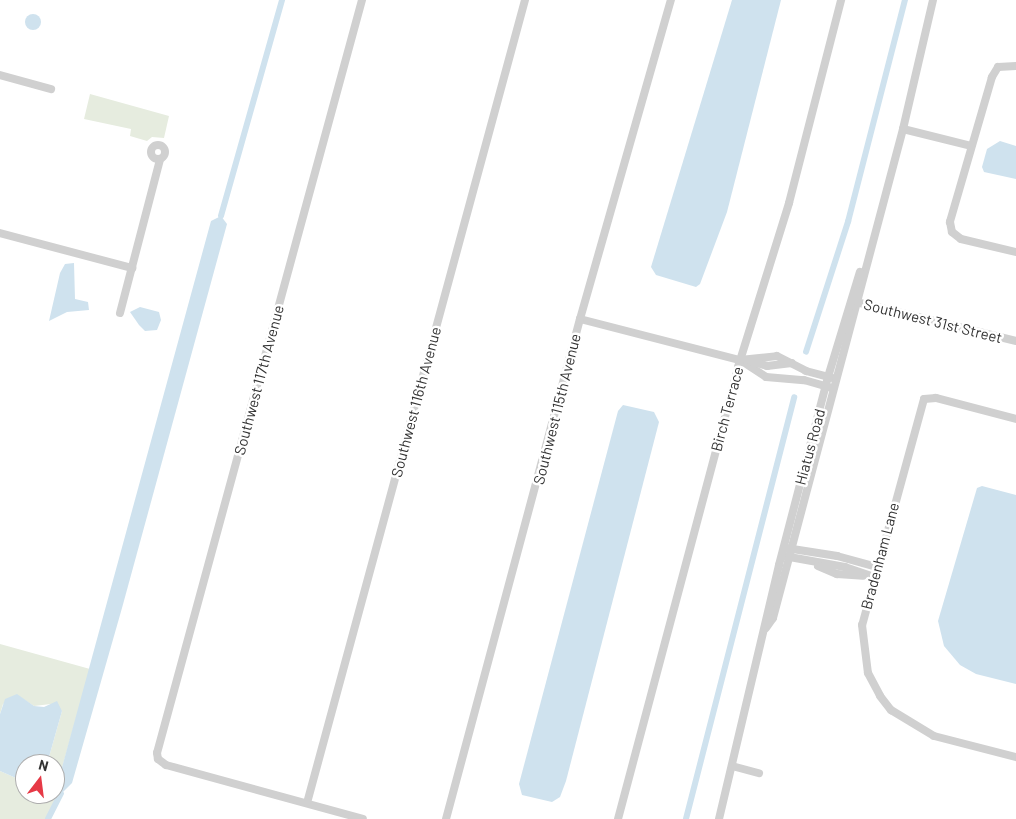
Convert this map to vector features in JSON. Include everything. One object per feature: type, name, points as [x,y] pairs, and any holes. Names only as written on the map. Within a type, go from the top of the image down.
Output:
[{"type":"street","name":"Southwest 117th Avenue","points":[[307,803],[166,765],[158,759],[157,753],[362,0]]},
{"type":"street","name":"Southwest 116th Avenue","points":[[307,803],[525,0]]},
{"type":"street","name":"Southwest 115th Avenue","points":[[446,819],[580,319],[671,0]]},
{"type":"street","name":"Birch Terrace","points":[[618,819],[789,203],[841,0]]},
{"type":"street","name":"Hiatus Road","points":[[719,819],[766,628],[832,378],[903,129],[933,0]]},
{"type":"street","points":[[1016,66],[998,68],[992,77],[950,222],[952,232],[961,239],[1016,252]]},
{"type":"street","points":[[0,75],[51,89]]},
{"type":"street","points":[[903,129],[971,146]]},
{"type":"street","points":[[120,313],[160,159]]},
{"type":"street","points":[[0,233],[132,268]]},
{"type":"street","name":"Southwest 31st Street","points":[[853,302],[1016,341]]},
{"type":"street","points":[[580,319],[766,366],[792,363]]},
{"type":"street","points":[[744,360],[777,356],[832,378]]},
{"type":"street","points":[[744,360],[766,377],[804,380],[830,388]]},
{"type":"street","points":[[766,366],[766,377]]},
{"type":"street","name":"Bradenham Lane","points":[[1016,419],[936,398],[924,399],[862,624],[862,646],[868,673],[880,696],[891,710],[934,736],[1016,757]]},
{"type":"street","points":[[787,548],[874,577]]},
{"type":"street","points":[[785,556],[812,563],[877,567]]},
{"type":"street","points":[[732,766],[759,773]]},
{"type":"street","points":[[307,803],[363,819]]},
{"type":"shaded area","points":[[90,94],[169,116],[164,138],[152,137],[147,141],[130,136],[131,129],[84,119]]},
{"type":"shaded area","points":[[0,644],[90,669],[65,757],[65,754],[50,754],[62,711],[51,704],[34,706],[20,697],[3,704],[0,714]]},
{"type":"shaded area","points":[[0,771],[15,778],[15,804],[56,804],[48,819],[0,819]]},
{"type":"water","points":[[732,0],[781,0],[727,212],[700,284],[696,287],[656,275],[651,267]]},
{"type":"water","points":[[30,14],[36,14],[41,19],[39,28],[30,30],[25,25],[25,19]]},
{"type":"water","points":[[1000,141],[1016,146],[1016,179],[984,172],[982,167],[987,149]]},
{"type":"water","points":[[221,216],[227,224],[72,783],[65,790],[65,756],[211,221]]},
{"type":"water","points":[[74,263],[75,299],[88,302],[89,310],[67,312],[49,321],[60,273],[65,264]]},
{"type":"water","points":[[140,307],[159,312],[161,320],[157,330],[145,331],[139,325],[130,312]]},
{"type":"water","points":[[623,405],[654,412],[659,422],[566,781],[560,797],[552,802],[522,795],[519,784],[618,411]]},
{"type":"water","points":[[982,486],[1016,495],[1016,684],[976,674],[960,665],[944,646],[938,621],[977,488]]},
{"type":"water","points":[[17,694],[34,706],[44,707],[57,701],[62,711],[50,754],[15,754],[15,778],[0,771],[0,714],[5,699]]},
{"type":"waterway","points":[[221,216],[282,0]]},
{"type":"waterway","points":[[806,352],[848,222],[905,0]]},
{"type":"waterway","points":[[686,819],[794,398]]},
{"type":"waterway","points":[[48,819],[56,804]]}]
